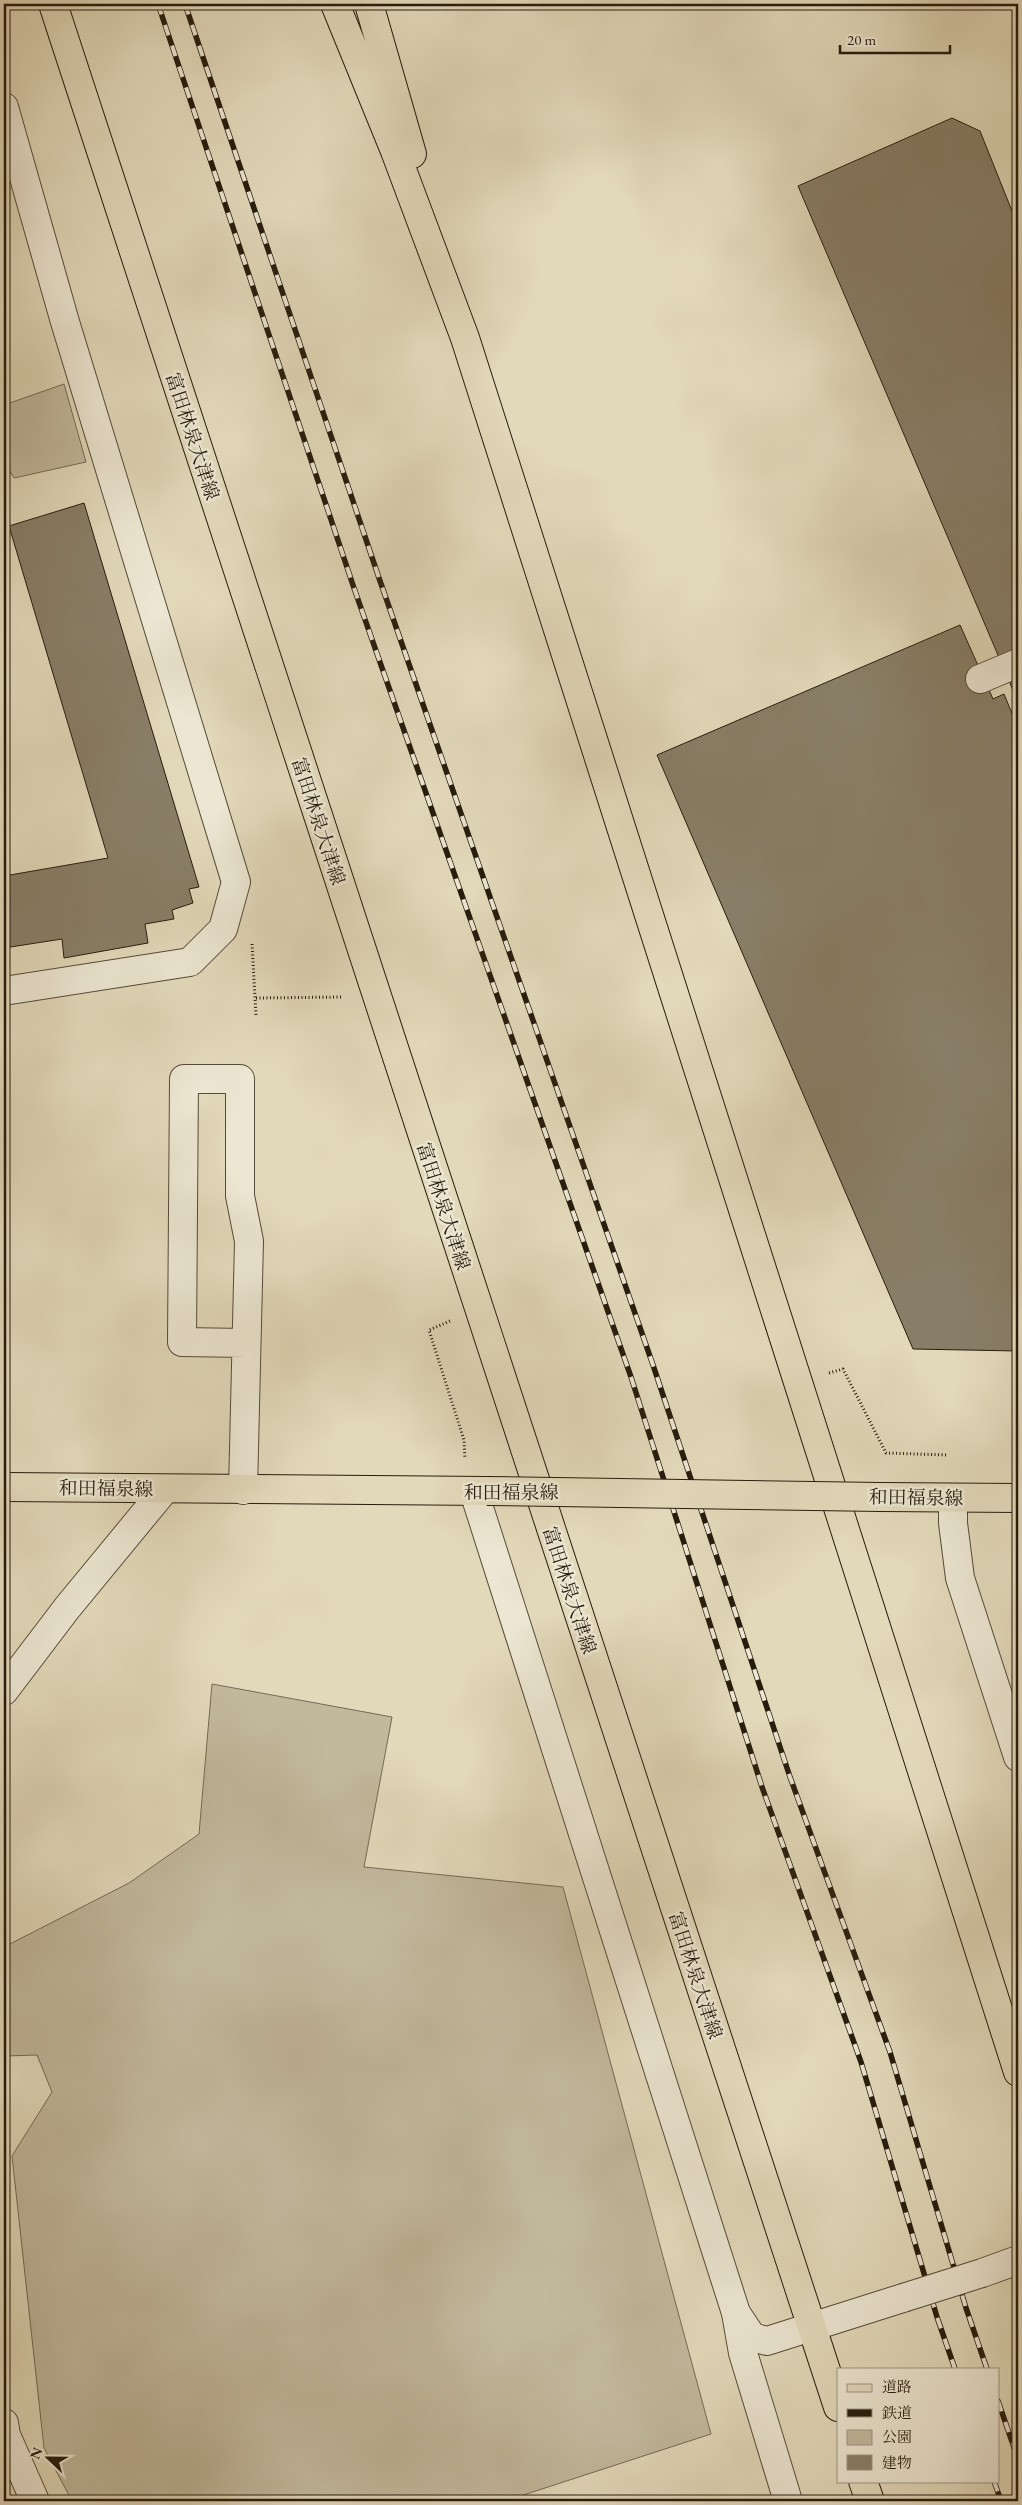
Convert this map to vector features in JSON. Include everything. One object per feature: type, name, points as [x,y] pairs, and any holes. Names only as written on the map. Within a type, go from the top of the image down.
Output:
[{"type":"main road","name":"富田林泉大津線","points":[[53,4],[837,2404]]},
{"type":"main road","points":[[335,4],[395,151],[465,338]]},
{"type":"main road","points":[[369,4],[465,338],[1018,2072]]},
{"type":"main road","name":"和田福泉線","points":[[4,1487],[1018,1498]]},
{"type":"main road","points":[[863,2482],[870,2501]]},
{"type":"street","points":[[4,107],[65,322],[236,882],[223,929],[190,962],[4,991]]},
{"type":"street","points":[[980,679],[1018,663]]},
{"type":"street","points":[[243,1490],[249,1241],[240,1196],[240,1080],[184,1079],[182,1342],[246,1343]]},
{"type":"street","points":[[4,1690],[67,1608],[165,1488]]},
{"type":"street","points":[[480,1491],[736,2313],[743,2353],[788,2501]]},
{"type":"street","points":[[953,1498],[953,1524],[960,1578],[1018,1757]]},
{"type":"street","points":[[736,2313],[752,2337],[767,2341],[1018,2260]]},
{"type":"street","points":[[4,2423],[6,2435],[35,2501]]},
{"type":"path","points":[[223,929],[253,944],[256,1015]]},
{"type":"path","points":[[256,998],[344,997]]},
{"type":"path","points":[[451,1321],[429,1330],[464,1440],[465,1463]]},
{"type":"path","points":[[826,1374],[843,1369],[886,1453],[947,1455]]},
{"type":"green space","points":[[64,384],[86,462],[14,478],[4,461],[4,405]]},
{"type":"green space","points":[[212,1684],[392,1717],[364,1867],[563,1887],[711,2434],[505,2501],[72,2501],[44,2448],[12,2156],[52,2092],[37,2055],[4,2056],[4,1947],[129,1883],[199,1834]]},
{"type":"building","points":[[952,118],[980,131],[1018,226],[1018,702],[798,186]]},
{"type":"building","points":[[84,503],[199,887],[189,889],[193,903],[172,910],[174,919],[145,924],[148,943],[64,958],[62,939],[4,948],[4,876],[108,858],[9,526]]},
{"type":"building","points":[[960,625],[993,699],[1004,694],[1018,728],[1018,1351],[913,1349],[657,755]]},
{"type":"railway","points":[[158,4],[354,588],[631,1377],[762,1787],[861,2062],[937,2317],[955,2368]]},
{"type":"railway","points":[[185,4],[379,578],[653,1365],[790,1777],[890,2052],[966,2308],[987,2368]]},
{"type":"railway","points":[[1000,2407],[1018,2459]]},
{"type":"railway","points":[[994,2482],[1001,2501]]}]
